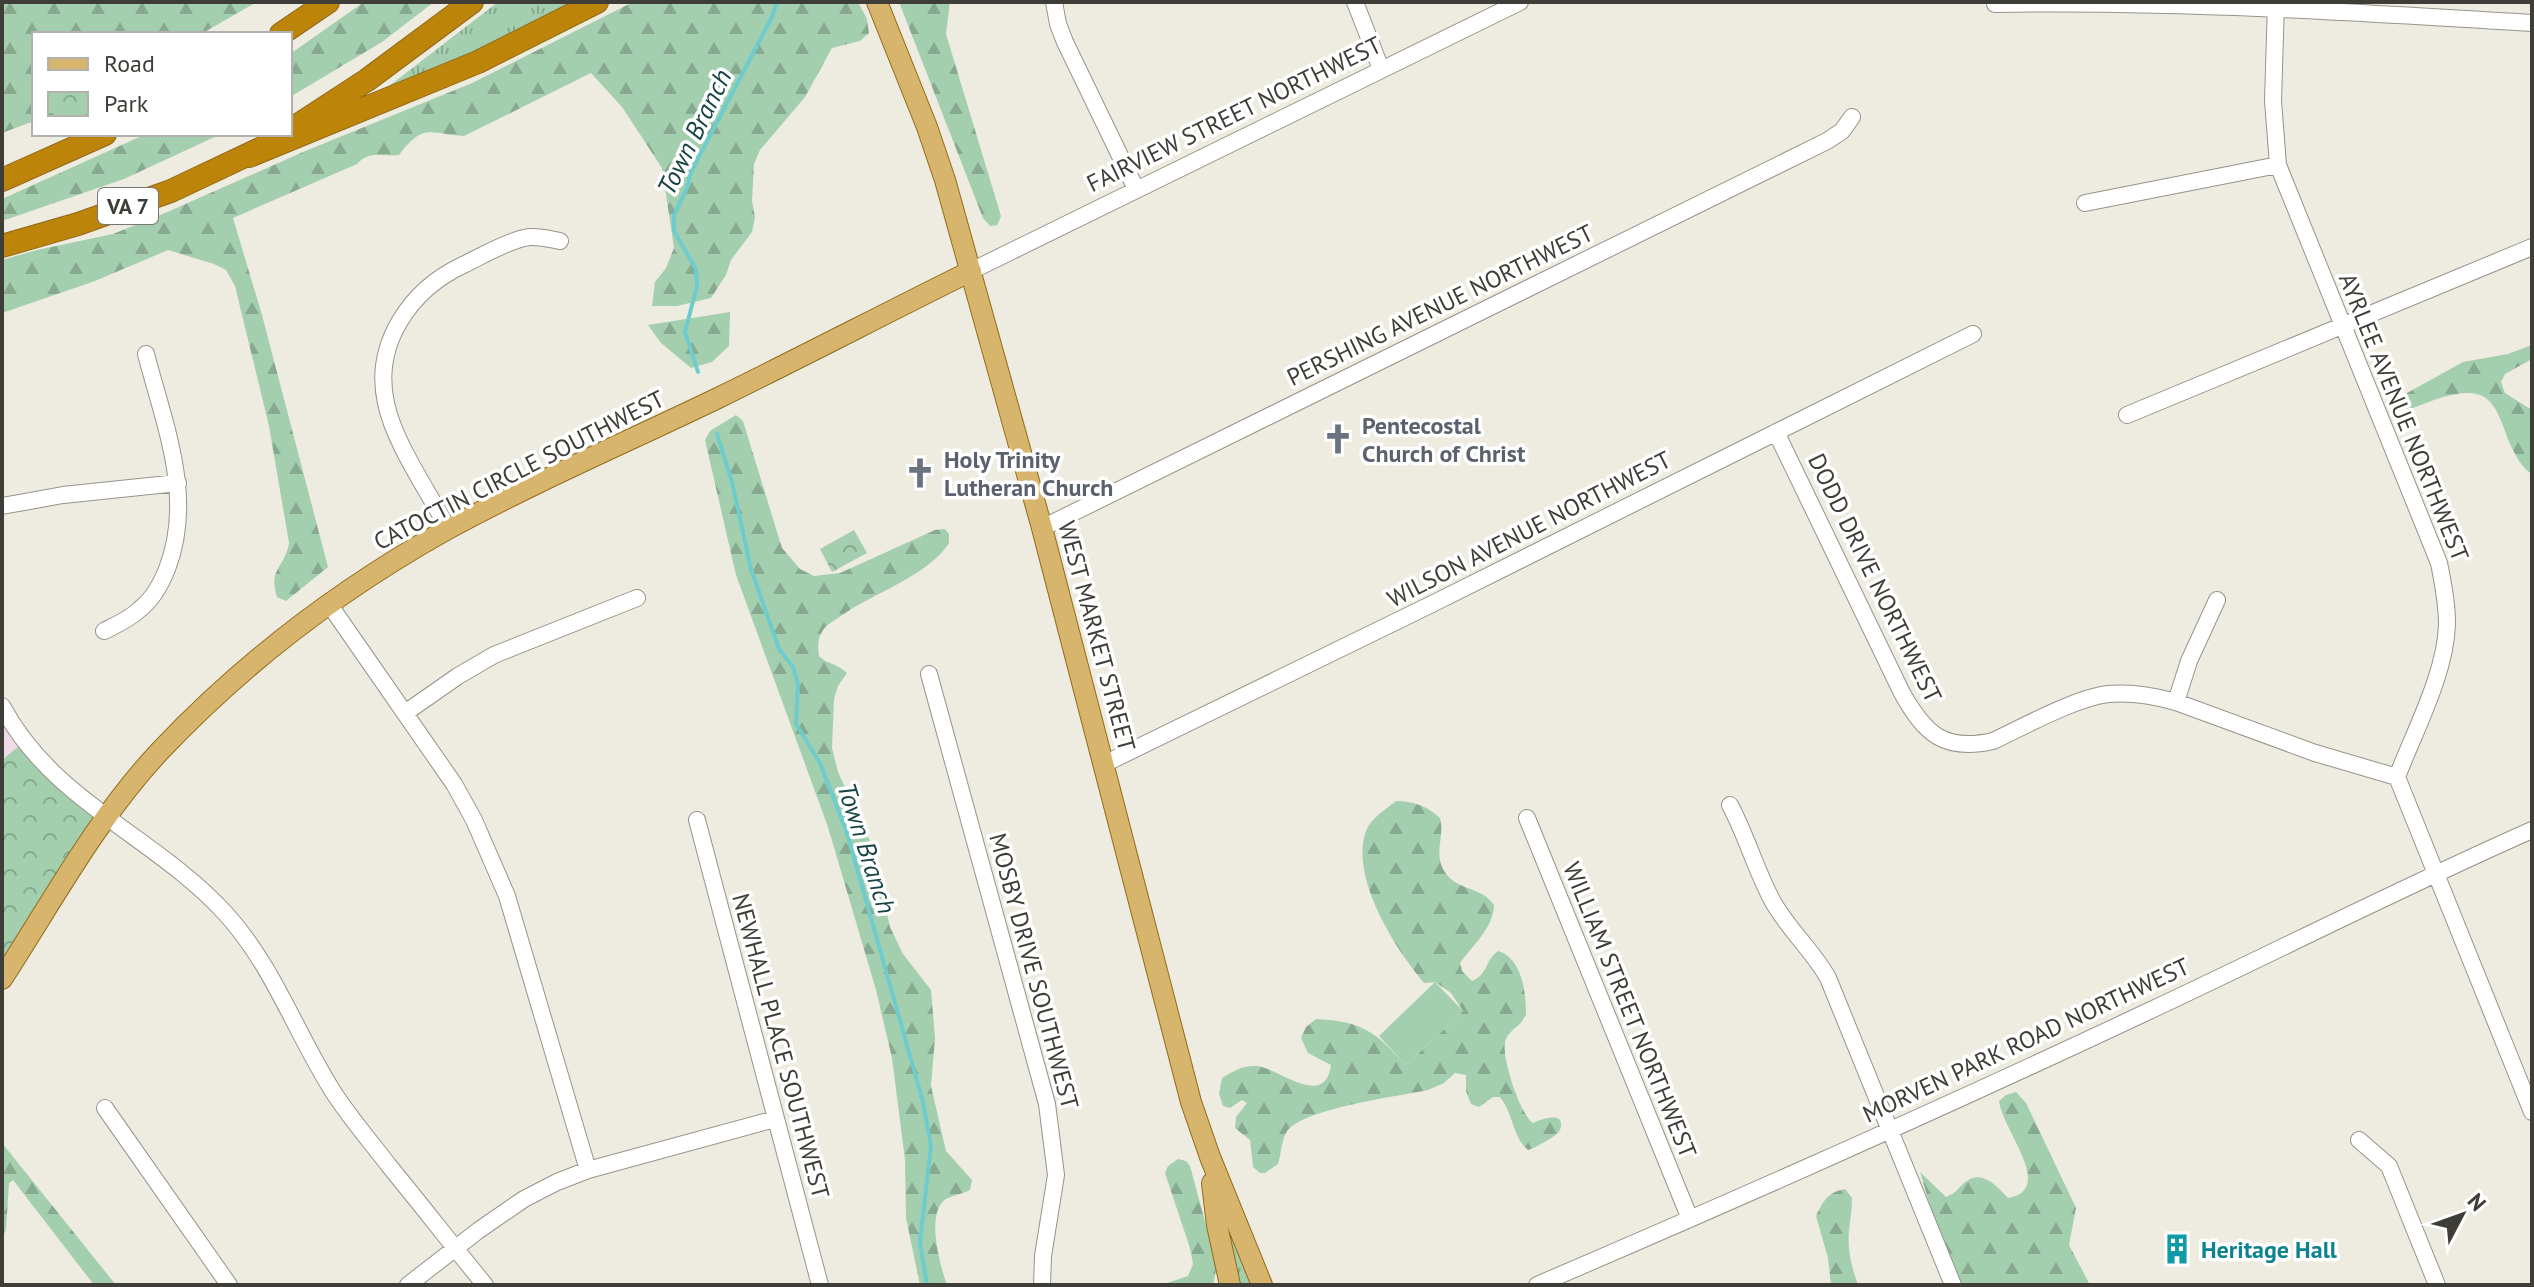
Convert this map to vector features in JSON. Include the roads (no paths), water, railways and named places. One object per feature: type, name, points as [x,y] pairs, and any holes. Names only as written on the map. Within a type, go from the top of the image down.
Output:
[{"type":"highway","points":[[284,32],[328,2]]},
{"type":"highway","points":[[292,129],[367,80],[472,2]]},
{"type":"highway","points":[[249,156],[478,62],[597,2]]},
{"type":"highway","points":[[2,180],[101,136]]},
{"type":"highway","name":"VA 7","points":[[2,246],[78,224],[171,191],[249,156],[280,136]]},
{"type":"main road","name":"WEST MARKET STREET","points":[[877,2],[927,127],[971,271],[1042,528],[1191,1102],[1262,1285]]},
{"type":"main road","name":"CATOCTIN CIRCLE SOUTHWEST","points":[[2,979],[106,818],[157,754],[201,709],[270,647],[329,604],[448,529],[971,271]]},
{"type":"main road","points":[[1210,1157],[1217,1225],[1230,1285]]},
{"type":"street","points":[[1054,2],[1065,42],[1136,189]]},
{"type":"street","points":[[1355,2],[1381,69]]},
{"type":"street","name":"FAIRVIEW STREET NORTHWEST","points":[[971,271],[1520,2]]},
{"type":"street","points":[[1995,4],[2276,5],[2532,23]]},
{"type":"street","name":"AYRLEE AVENUE NORTHWEST","points":[[2276,5],[2273,101],[2278,165],[2439,563],[2445,592],[2447,627],[2442,655],[2397,777]]},
{"type":"street","name":"PERSHING AVENUE NORTHWEST","points":[[1042,528],[1827,141],[1842,131],[1852,117]]},
{"type":"street","points":[[2085,203],[2278,165]]},
{"type":"street","points":[[448,529],[394,429],[386,404],[383,372],[389,343],[398,321],[412,302],[429,285],[452,270],[526,237],[560,241]]},
{"type":"street","points":[[2127,415],[2532,247]]},
{"type":"street","name":"WILSON AVENUE NORTHWEST","points":[[1104,764],[1973,334]]},
{"type":"street","points":[[104,631],[140,610],[151,598],[165,572],[178,531],[178,483],[146,354]]},
{"type":"street","name":"DODD DRIVE NORTHWEST","points":[[1776,432],[1902,693],[1916,717],[1935,736],[1963,744],[1993,741],[2091,697],[2109,694],[2156,697],[2315,753],[2397,777]]},
{"type":"street","points":[[2,506],[63,495],[178,483]]},
{"type":"street","points":[[405,713],[494,655],[637,598]]},
{"type":"street","points":[[2176,702],[2189,661],[2217,600]]},
{"type":"street","points":[[329,604],[454,784],[492,857],[507,896],[588,1170]]},
{"type":"street","name":"MOSBY DRIVE SOUTHWEST","points":[[929,674],[1047,1104],[1056,1175],[1043,1256],[1042,1285]]},
{"type":"street","points":[[2,706],[41,763],[80,799],[190,882],[224,911],[247,938],[274,979],[319,1069],[345,1109],[485,1285]]},
{"type":"street","points":[[2397,777],[2532,1112]]},
{"type":"street","points":[[1730,805],[1746,835],[1771,899],[1828,978],[1887,1130],[1953,1285]]},
{"type":"street","name":"WILLIAM STREET NORTHWEST","points":[[1527,818],[1690,1219]]},
{"type":"street","name":"NEWHALL PLACE SOUTHWEST","points":[[697,820],[820,1285]]},
{"type":"street","name":"MORVEN PARK ROAD NORTHWEST","points":[[1537,1285],[2149,1011],[2532,830]]},
{"type":"street","points":[[105,1108],[229,1285]]},
{"type":"street","points":[[408,1285],[524,1199],[549,1185],[588,1170],[775,1119]]},
{"type":"street","points":[[2359,1140],[2389,1166],[2437,1285]]},
{"type":"waterway","name":"Town Branch","points":[[698,372],[685,332],[697,286],[696,269],[674,231],[674,215],[691,172],[777,2]]},
{"type":"waterway","name":"Town Branch","points":[[717,434],[732,482],[751,569],[779,649],[793,667],[798,684],[796,724],[820,763],[847,833],[923,1102],[931,1146],[920,1242],[927,1285]]},
{"type":"place","name":"Pentecostal Church of Christ","points":[[1338,439]]},
{"type":"place","name":"Holy Trinity Lutheran Church","points":[[920,473]]},
{"type":"place","name":"Heritage Hall","points":[[2177,1249]]}]
